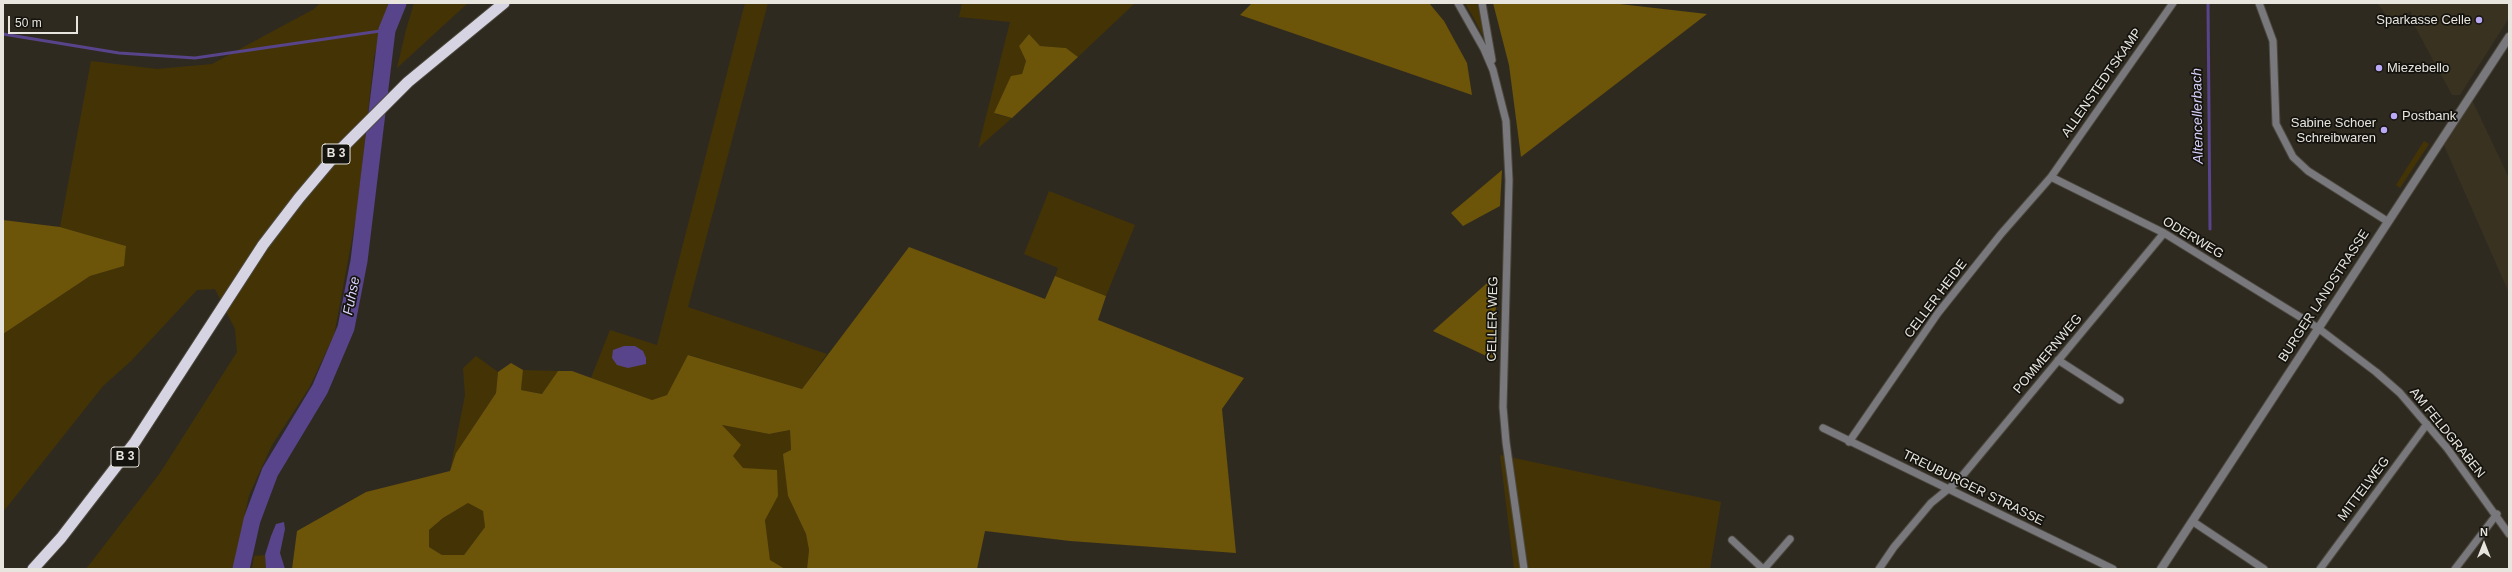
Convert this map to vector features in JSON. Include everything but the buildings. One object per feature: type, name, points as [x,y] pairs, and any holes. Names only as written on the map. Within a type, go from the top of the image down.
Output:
[{"type":"highway","name":"B 3","points":[[33,569],[84,509],[136,442],[263,245],[299,198],[337,153],[408,82],[504,3]]},
{"type":"street","name":"CELLER WEG","points":[[1458,3],[1484,49],[1493,70]]},
{"type":"street","name":"CELLER WEG","points":[[1482,3],[1493,70],[1506,121],[1508,157],[1503,407],[1506,442],[1524,569]]},
{"type":"street","name":"ALLENSTEDTSKAMP","points":[[2051,178],[2173,3]]},
{"type":"street","points":[[2259,3],[2273,41],[2276,124],[2293,157],[2308,171],[2387,221]]},
{"type":"street","name":"BURGER LANDSTRASSE","points":[[2161,569],[2387,221],[2509,37]]},
{"type":"street","name":"ODERWEG","points":[[2051,178],[2164,233],[2318,328]]},
{"type":"street","name":"CELLER HEIDE","points":[[1849,442],[1938,313],[2001,234],[2051,178]]},
{"type":"street","name":"POMMERNWEG","points":[[1879,569],[1894,547],[1930,503],[1958,481],[2164,233]]},
{"type":"street","name":"AM FELDGRABEN","points":[[2318,328],[2376,372],[2400,393],[2427,424],[2497,514],[2509,534]]},
{"type":"street","points":[[2058,360],[2120,400]]},
{"type":"street","name":"MITTELWEG","points":[[2320,569],[2427,424]]},
{"type":"street","name":"TREUBURGER STRASSE","points":[[1823,428],[1849,442],[1948,488],[2113,569]]},
{"type":"street","points":[[2455,569],[2497,514]]},
{"type":"street","points":[[2192,521],[2264,569]]},
{"type":"street","points":[[1732,540],[1764,569],[1790,539]]},
{"type":"shaded area","points":[[320,3],[389,3],[374,57],[357,212],[334,335],[309,388],[272,445],[249,495],[233,569],[86,569],[160,473],[237,352],[235,329],[215,289],[197,290],[131,361],[103,386],[3,512],[3,334],[90,276],[124,266],[126,246],[60,227],[91,61],[157,69],[212,64],[314,9]]},
{"type":"shaded area","points":[[414,3],[468,3],[397,68],[406,30]]},
{"type":"shaded area","points":[[745,3],[768,3],[688,307],[827,354],[802,389],[689,355],[667,395],[652,400],[591,378],[610,330],[657,345]]},
{"type":"shaded area","points":[[962,3],[1135,3],[1078,57],[1066,48],[1040,46],[1029,34],[1019,46],[1026,61],[1022,74],[995,114],[1012,118],[978,148],[1010,22],[959,17]]},
{"type":"shaded area","points":[[1252,3],[1429,3],[1444,21],[1467,63],[1472,95],[1240,15]]},
{"type":"shaded area","points":[[1465,3],[1477,3],[1486,42],[1475,20]]},
{"type":"shaded area","points":[[1493,3],[1611,3],[1707,14],[1521,157],[1509,65]]},
{"type":"shaded area","points":[[2377,3],[2509,3],[2509,18],[2460,95],[2452,95],[2412,21],[2411,11],[2391,21]]},
{"type":"shaded area","points":[[1029,34],[1040,46],[1066,48],[1078,57],[1012,118],[994,113],[1011,76],[1022,74],[1026,61],[1019,46]]},
{"type":"shaded area","points":[[2472,100],[2509,178],[2509,293],[2443,143]]},
{"type":"shaded area","points":[[2424,141],[2429,144],[2400,188],[2396,185]]},
{"type":"shaded area","points":[[1502,170],[1500,206],[1463,226],[1451,213]]},
{"type":"shaded area","points":[[1049,191],[1135,225],[1106,296],[1055,276],[1058,268],[1024,254]]},
{"type":"shaded area","points":[[3,220],[60,227],[126,246],[124,266],[90,276],[3,334]]},
{"type":"shaded area","points":[[909,247],[1045,299],[1055,276],[1106,296],[1098,320],[1244,378],[1222,409],[1236,553],[1070,541],[985,531],[977,569],[807,569],[809,550],[806,534],[788,496],[783,454],[791,450],[790,430],[769,434],[722,425],[741,445],[733,456],[743,468],[777,470],[778,496],[765,520],[770,560],[785,569],[292,569],[297,531],[366,492],[450,471],[456,453],[496,393],[498,372],[511,363],[523,370],[521,390],[542,394],[558,371],[572,371],[652,400],[667,395],[688,355],[802,389]],"holes":[[[468,503],[483,511],[485,527],[464,555],[442,555],[429,547],[429,530],[443,518]]]},
{"type":"shaded area","points":[[1495,276],[1497,361],[1433,331]]},
{"type":"shaded area","points":[[624,346],[635,346],[643,351],[646,358],[646,364],[628,368],[617,365],[612,358],[613,350]]},
{"type":"shaded area","points":[[476,356],[498,372],[496,393],[456,453],[450,471],[465,395],[463,368]]},
{"type":"shaded area","points":[[523,370],[558,371],[543,394],[521,390]]},
{"type":"shaded area","points":[[721,425],[769,434],[790,430],[791,450],[788,496],[806,534],[809,550],[807,569],[785,569],[770,561],[765,519],[778,496],[743,469],[732,456]]},
{"type":"shaded area","points":[[1500,455],[1721,502],[1710,569],[1514,569]]},
{"type":"shaded area","points":[[468,503],[483,511],[485,527],[464,555],[442,555],[429,547],[429,530],[443,518]]},
{"type":"shaded area","points":[[284,522],[285,529],[280,553],[285,569],[266,569],[265,555],[271,536],[276,524]]},
{"type":"shaded area","points":[[265,555],[266,569],[252,569],[254,556]]},
{"type":"waterway","name":"Fuhse","points":[[241,569],[252,520],[270,472],[320,389],[346,328],[359,261],[387,30],[398,3]]},
{"type":"waterway","name":"Altencellerbach","points":[[2208,3],[2210,229]]},
{"type":"waterway","points":[[3,34],[119,53],[195,58],[387,30]]},
{"type":"place","name":"Sparkasse Celle","points":[[2479,20]]},
{"type":"place","name":"Miezebello","points":[[2379,68]]},
{"type":"place","name":"Postbank","points":[[2394,116]]},
{"type":"place","name":"Sabine Schoer Schreibwaren","points":[[2384,130]]}]
